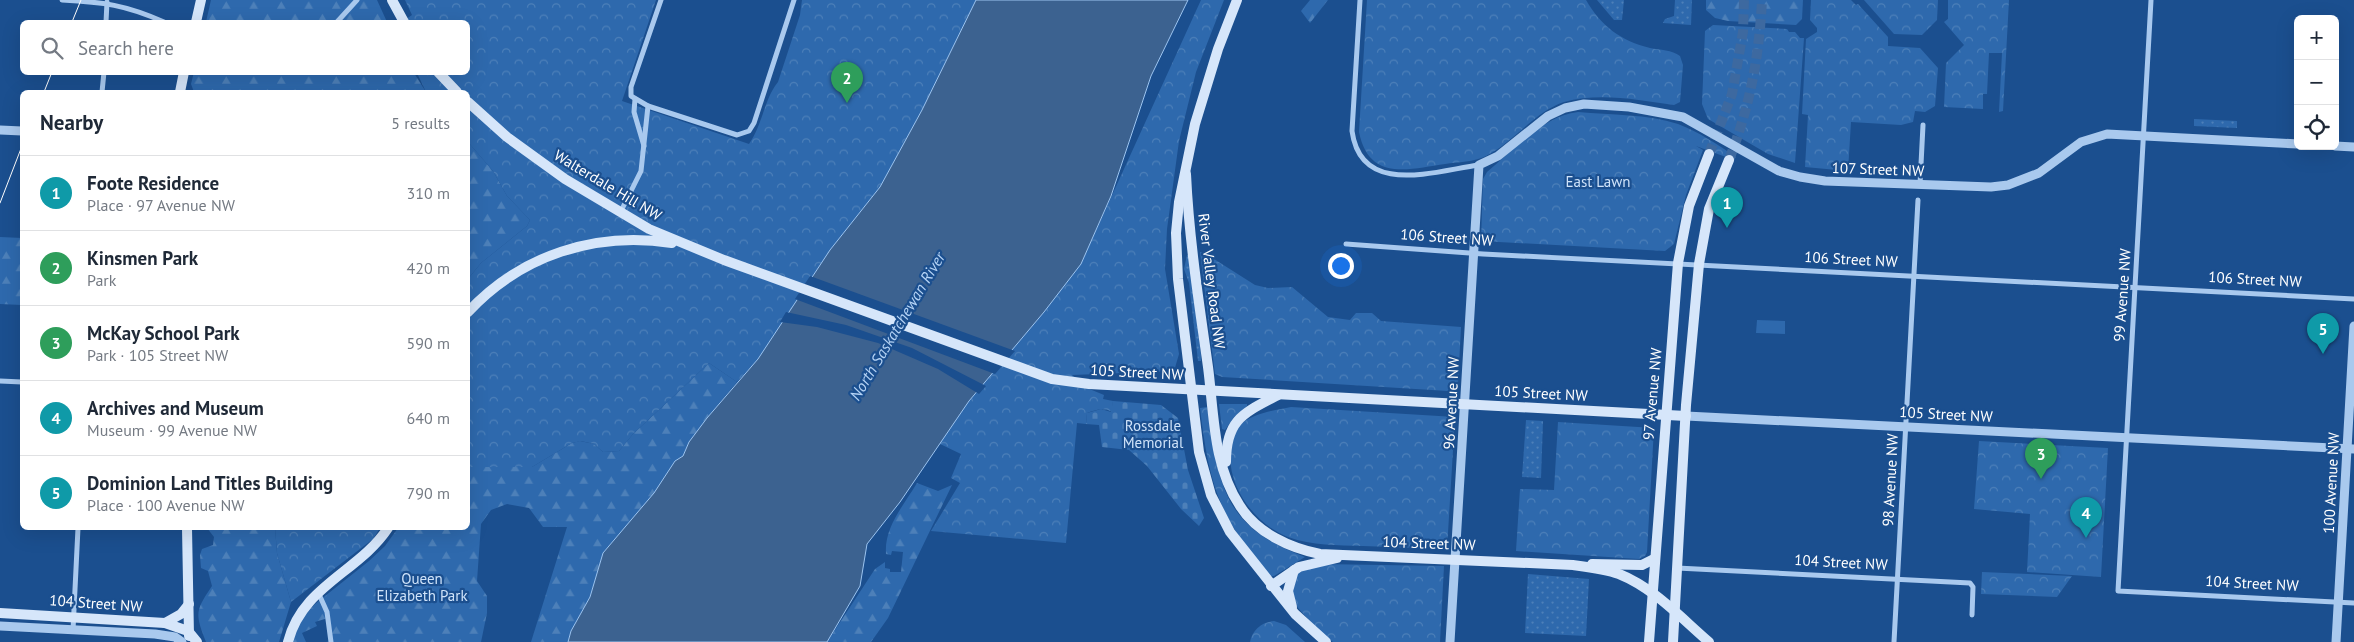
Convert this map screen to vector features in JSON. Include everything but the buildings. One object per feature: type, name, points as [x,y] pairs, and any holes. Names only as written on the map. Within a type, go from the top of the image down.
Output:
[{"type":"main road","points":[[196,20],[201,0]]},
{"type":"main road","points":[[392,0],[403,20]]},
{"type":"main road","name":"River Valley Road NW","points":[[1237,0],[1218,49],[1195,124],[1179,202],[1176,250],[1199,452],[1212,495],[1230,532],[1295,614],[1326,642]]},
{"type":"main road","points":[[441,75],[456,90]]},
{"type":"main road","points":[[180,90],[183,76]]},
{"type":"main road","name":"Walterdale Hill NW","points":[[470,104],[527,152],[584,192],[620,213],[688,246],[746,268]]},
{"type":"main road","name":"97 Avenue NW","points":[[1649,642],[1678,263],[1690,206],[1709,154]]},
{"type":"main road","points":[[1673,642],[1686,416],[1699,264],[1709,209],[1728,160]]},
{"type":"main road","name":"River Valley Road NW","points":[[1186,174],[1190,235],[1219,450],[1232,493],[1246,514],[1274,537],[1311,552],[1347,556]]},
{"type":"main road","points":[[470,310],[510,276],[552,253],[569,248],[630,240],[688,246]]},
{"type":"main road","name":"105 Street NW","points":[[746,268],[1052,379],[1089,384],[1686,416]]},
{"type":"main road","points":[[1226,478],[1227,443],[1235,423],[1249,410],[1279,394]]},
{"type":"main road","points":[[187,530],[190,603],[189,642]]},
{"type":"main road","points":[[288,642],[293,622],[302,608],[367,550],[386,530]]},
{"type":"main road","points":[[1271,586],[1294,570],[1310,563],[1347,556]]},
{"type":"main road","name":"104 Street NW","points":[[1347,556],[1573,565],[1618,574],[1653,594],[1709,642]]},
{"type":"main road","points":[[1573,565],[1608,563],[1642,565],[1654,559]]},
{"type":"main road","points":[[1294,570],[1288,591],[1295,614]]},
{"type":"main road","points":[[165,623],[181,614],[190,603]]},
{"type":"main road","name":"104 Street NW","points":[[0,613],[165,623],[188,631]]},
{"type":"main road","points":[[188,631],[197,642]]},
{"type":"street","points":[[62,0],[107,2],[159,20]]},
{"type":"street","points":[[339,20],[357,0]]},
{"type":"street","points":[[661,0],[631,87],[631,96],[648,106],[732,134],[742,134],[749,131],[757,116],[794,0]]},
{"type":"street","points":[[1360,0],[1352,131],[1355,145],[1362,158],[1379,171],[1400,176],[1478,166]]},
{"type":"street","name":"99 Avenue NW","points":[[2118,591],[2151,0]]},
{"type":"street","points":[[106,20],[107,2]]},
{"type":"street","points":[[102,90],[104,75]]},
{"type":"street","points":[[635,99],[635,120],[645,149]]},
{"type":"street","name":"107 Street NW","points":[[1478,166],[1498,156],[1522,135],[1556,112],[1574,105],[1593,103],[1636,108],[1683,117],[1707,129],[1758,160],[1800,177],[1825,181],[1991,187],[2008,185],[2039,173],[2081,142],[2107,134],[2294,144]]},
{"type":"street","points":[[620,213],[641,171],[645,149],[648,106]]},
{"type":"street","points":[[1920,184],[1923,125]]},
{"type":"street","points":[[0,130],[20,131]]},
{"type":"street","points":[[2339,146],[2354,147]]},
{"type":"street","name":"96 Avenue NW","points":[[1450,642],[1466,404],[1478,166]]},
{"type":"street","name":"98 Avenue NW","points":[[1894,642],[1918,200]]},
{"type":"street","name":"106 Street NW","points":[[1346,244],[1473,253],[2136,286],[2354,299]]},
{"type":"street","name":"100 Avenue NW","points":[[2336,642],[2351,449],[2354,326]]},
{"type":"street","points":[[0,380],[20,382]]},
{"type":"street","name":"105 Street NW","points":[[1686,416],[2351,449]]},
{"type":"street","points":[[73,630],[78,530]]},
{"type":"street","name":"104 Street NW","points":[[1677,568],[1970,583],[1973,587],[1972,615]]},
{"type":"street","name":"104 Street NW","points":[[2118,591],[2354,603]]},
{"type":"street","points":[[318,592],[327,612],[331,642]]},
{"type":"street","name":"104 Street NW","points":[[0,626],[169,635],[182,642]]},
{"type":"green space","points":[[211,0],[377,0],[386,20],[206,20]]},
{"type":"green space","points":[[405,0],[656,0],[622,101],[749,144],[773,89],[778,82],[800,15],[802,0],[976,0],[922,110],[880,187],[830,250],[758,359],[737,382],[709,363],[633,434],[619,451],[603,452],[594,444],[581,441],[572,443],[532,467],[470,467],[470,277],[481,263],[527,226],[530,220],[507,196],[493,171],[470,144],[470,90],[425,90],[418,75],[470,75],[470,20],[405,20],[412,15]]},
{"type":"green space","points":[[1201,0],[1224,0],[1196,72],[1179,141],[1167,229],[1165,269],[1179,354],[1174,371],[1072,375],[1087,388],[1104,395],[1103,399],[1113,401],[1112,412],[1103,409],[1093,411],[1087,413],[1086,424],[1077,423],[1066,543],[931,531],[960,483],[951,478],[961,454],[938,443],[969,401],[1044,312],[1083,259]]},
{"type":"green space","points":[[1310,0],[1328,0],[1310,23],[1301,11]]},
{"type":"green space","points":[[1367,0],[1586,0],[1605,25],[1621,37],[1640,45],[1670,51],[1680,56],[1683,65],[1680,102],[1674,105],[1605,97],[1564,102],[1543,113],[1506,143],[1481,158],[1466,162],[1418,168],[1392,169],[1372,159],[1364,148],[1359,132]]},
{"type":"green space","points":[[1597,0],[1624,0],[1622,20],[1614,20]]},
{"type":"green space","points":[[1675,0],[1692,0],[1691,25],[1663,23],[1665,19],[1674,16]]},
{"type":"green space","points":[[1706,0],[1803,0],[1802,19],[1796,25],[1728,21],[1715,18],[1706,10]]},
{"type":"green space","points":[[1811,0],[1851,0],[1856,5],[1858,4],[1888,37],[1888,46],[1920,48],[1938,68],[1935,106],[1925,112],[1915,111],[1913,122],[1901,125],[1851,122],[1848,171],[1805,167],[1808,115],[1802,114],[1806,39],[1817,32],[1817,28],[1810,20]]},
{"type":"green space","points":[[1864,0],[1938,0],[1937,20],[1922,35],[1894,34]]},
{"type":"green space","points":[[1948,0],[2009,0],[2003,111],[1999,112],[2002,53],[1989,53],[1987,94],[1983,94],[1983,109],[1944,107],[1946,63],[1964,45],[1944,22],[1948,19]]},
{"type":"green space","points":[[1713,25],[1787,29],[1789,32],[1795,32],[1800,38],[1804,38],[1795,163],[1768,154],[1708,119],[1702,104],[1705,31]]},
{"type":"green space","points":[[193,75],[415,75],[425,90],[193,90],[191,84]]},
{"type":"green space","name":"East Lawn","points":[[1578,112],[1641,117],[1678,124],[1701,135],[1736,157],[1734,160],[1696,146],[1703,150],[1686,195],[1674,244],[1665,251],[1481,241],[1483,179],[1487,172],[1518,144],[1541,127],[1565,115]]},
{"type":"green space","points":[[2194,119],[2237,121],[2237,128],[2194,126]]},
{"type":"green space","points":[[470,144],[493,171],[507,196],[530,220],[527,226],[481,263],[470,277]]},
{"type":"green space","points":[[0,237],[20,238],[20,305],[0,304]]},
{"type":"green space","points":[[1200,252],[1203,252],[1255,285],[1268,288],[1292,287],[1328,317],[1350,320],[1356,313],[1372,313],[1381,321],[1461,327],[1458,384],[1456,389],[1448,391],[1222,377],[1215,374]]},
{"type":"green space","points":[[1187,255],[1189,255],[1201,361],[1198,361],[1189,283],[1184,269]]},
{"type":"green space","points":[[1757,320],[1785,321],[1785,334],[1756,333]]},
{"type":"green space","name":"Queen Elizabeth Park","points":[[709,363],[737,382],[689,442],[683,456],[675,461],[655,493],[603,553],[590,597],[571,631],[568,642],[531,642],[567,527],[543,527],[529,508],[507,504],[491,510],[481,524],[477,581],[487,596],[487,613],[481,642],[326,642],[330,641],[328,618],[315,622],[317,626],[302,633],[306,642],[292,642],[298,623],[315,604],[369,561],[385,546],[397,530],[470,530],[470,467],[532,467],[572,443],[580,441],[594,444],[603,452],[619,451],[633,434]]},
{"type":"green space","name":"Rossdale Memorial","points":[[1113,401],[1161,405],[1178,418],[1188,470],[1204,518],[1199,526],[1181,509],[1147,466],[1129,450],[1102,447],[1099,425],[1086,424],[1087,413],[1101,409],[1111,412]]},
{"type":"green space","points":[[1219,404],[1247,404],[1247,406],[1234,417],[1225,430],[1222,429]]},
{"type":"green space","points":[[1207,407],[1216,460],[1222,481],[1230,500],[1241,517],[1256,532],[1277,545],[1305,557],[1274,576],[1270,576],[1243,542],[1220,501],[1210,471],[1202,424],[1200,408]]},
{"type":"green space","points":[[1291,407],[1455,417],[1447,549],[1316,544],[1288,537],[1264,523],[1253,513],[1237,488],[1233,475],[1230,461],[1234,435],[1241,424],[1252,417],[1265,412]]},
{"type":"green space","points":[[1526,420],[1543,421],[1541,478],[1522,477]]},
{"type":"green space","points":[[1558,422],[1654,428],[1647,552],[1645,556],[1639,559],[1516,551],[1520,489],[1554,490]]},
{"type":"green space","points":[[1979,441],[2108,448],[2101,577],[2027,572],[2030,514],[1974,509]]},
{"type":"green space","points":[[917,483],[938,491],[952,485],[888,618],[871,642],[827,642],[875,569],[885,562],[885,568],[890,569],[890,572],[901,572],[903,552],[892,551],[891,555],[886,554],[886,544],[896,517]]},
{"type":"green space","points":[[209,530],[275,530],[277,553],[291,602],[279,642],[206,642],[198,613],[202,601],[212,586],[208,571],[201,568],[200,555],[202,549],[213,545],[214,537]]},
{"type":"green space","points":[[275,530],[379,530],[373,539],[291,602],[277,553]]},
{"type":"green space","points":[[1319,564],[1444,566],[1440,642],[1333,642],[1319,631],[1298,608],[1292,596],[1296,576],[1300,571]]},
{"type":"green space","points":[[1982,572],[2072,576],[2057,597],[1981,594]]},
{"type":"green space","points":[[1528,574],[1589,579],[1586,636],[1525,633]]},
{"type":"green space","points":[[1274,621],[1286,625],[1305,642],[1250,642],[1258,627]]},
{"type":"water","name":"North Saskatchewan River","points":[[976,0],[1188,0],[1151,76],[1111,196],[1081,264],[1044,312],[969,401],[900,502],[867,544],[860,586],[827,642],[568,642],[571,631],[590,597],[603,553],[654,493],[675,461],[683,456],[689,442],[707,418],[758,359],[830,250],[880,187],[922,110]]},
{"type":"pier","points":[[810,276],[1015,351],[995,374],[795,299]]},
{"type":"pier","points":[[786,312],[846,325],[912,348],[986,386],[979,394],[938,369],[878,343],[817,327],[780,322]]},
{"type":"tunnel","points":[[1709,154],[1732,94],[1743,32],[1744,0]]},
{"type":"tunnel","points":[[1729,160],[1748,101],[1759,42],[1762,0]]},
{"type":"tram line","points":[[73,20],[81,0]]},
{"type":"tram line","points":[[45,90],[51,75]]},
{"type":"tram line","points":[[0,203],[20,151]]},
{"type":"place","name":"Kinsmen Park","points":[[847,103]]},
{"type":"place","name":"Foote Residence","points":[[1727,228]]},
{"type":"place","name":"Dominion Land Titles Building","points":[[2323,354]]},
{"type":"place","name":"McKay School Park","points":[[2041,479]]},
{"type":"place","name":"Archives and Museum","points":[[2086,538]]}]
